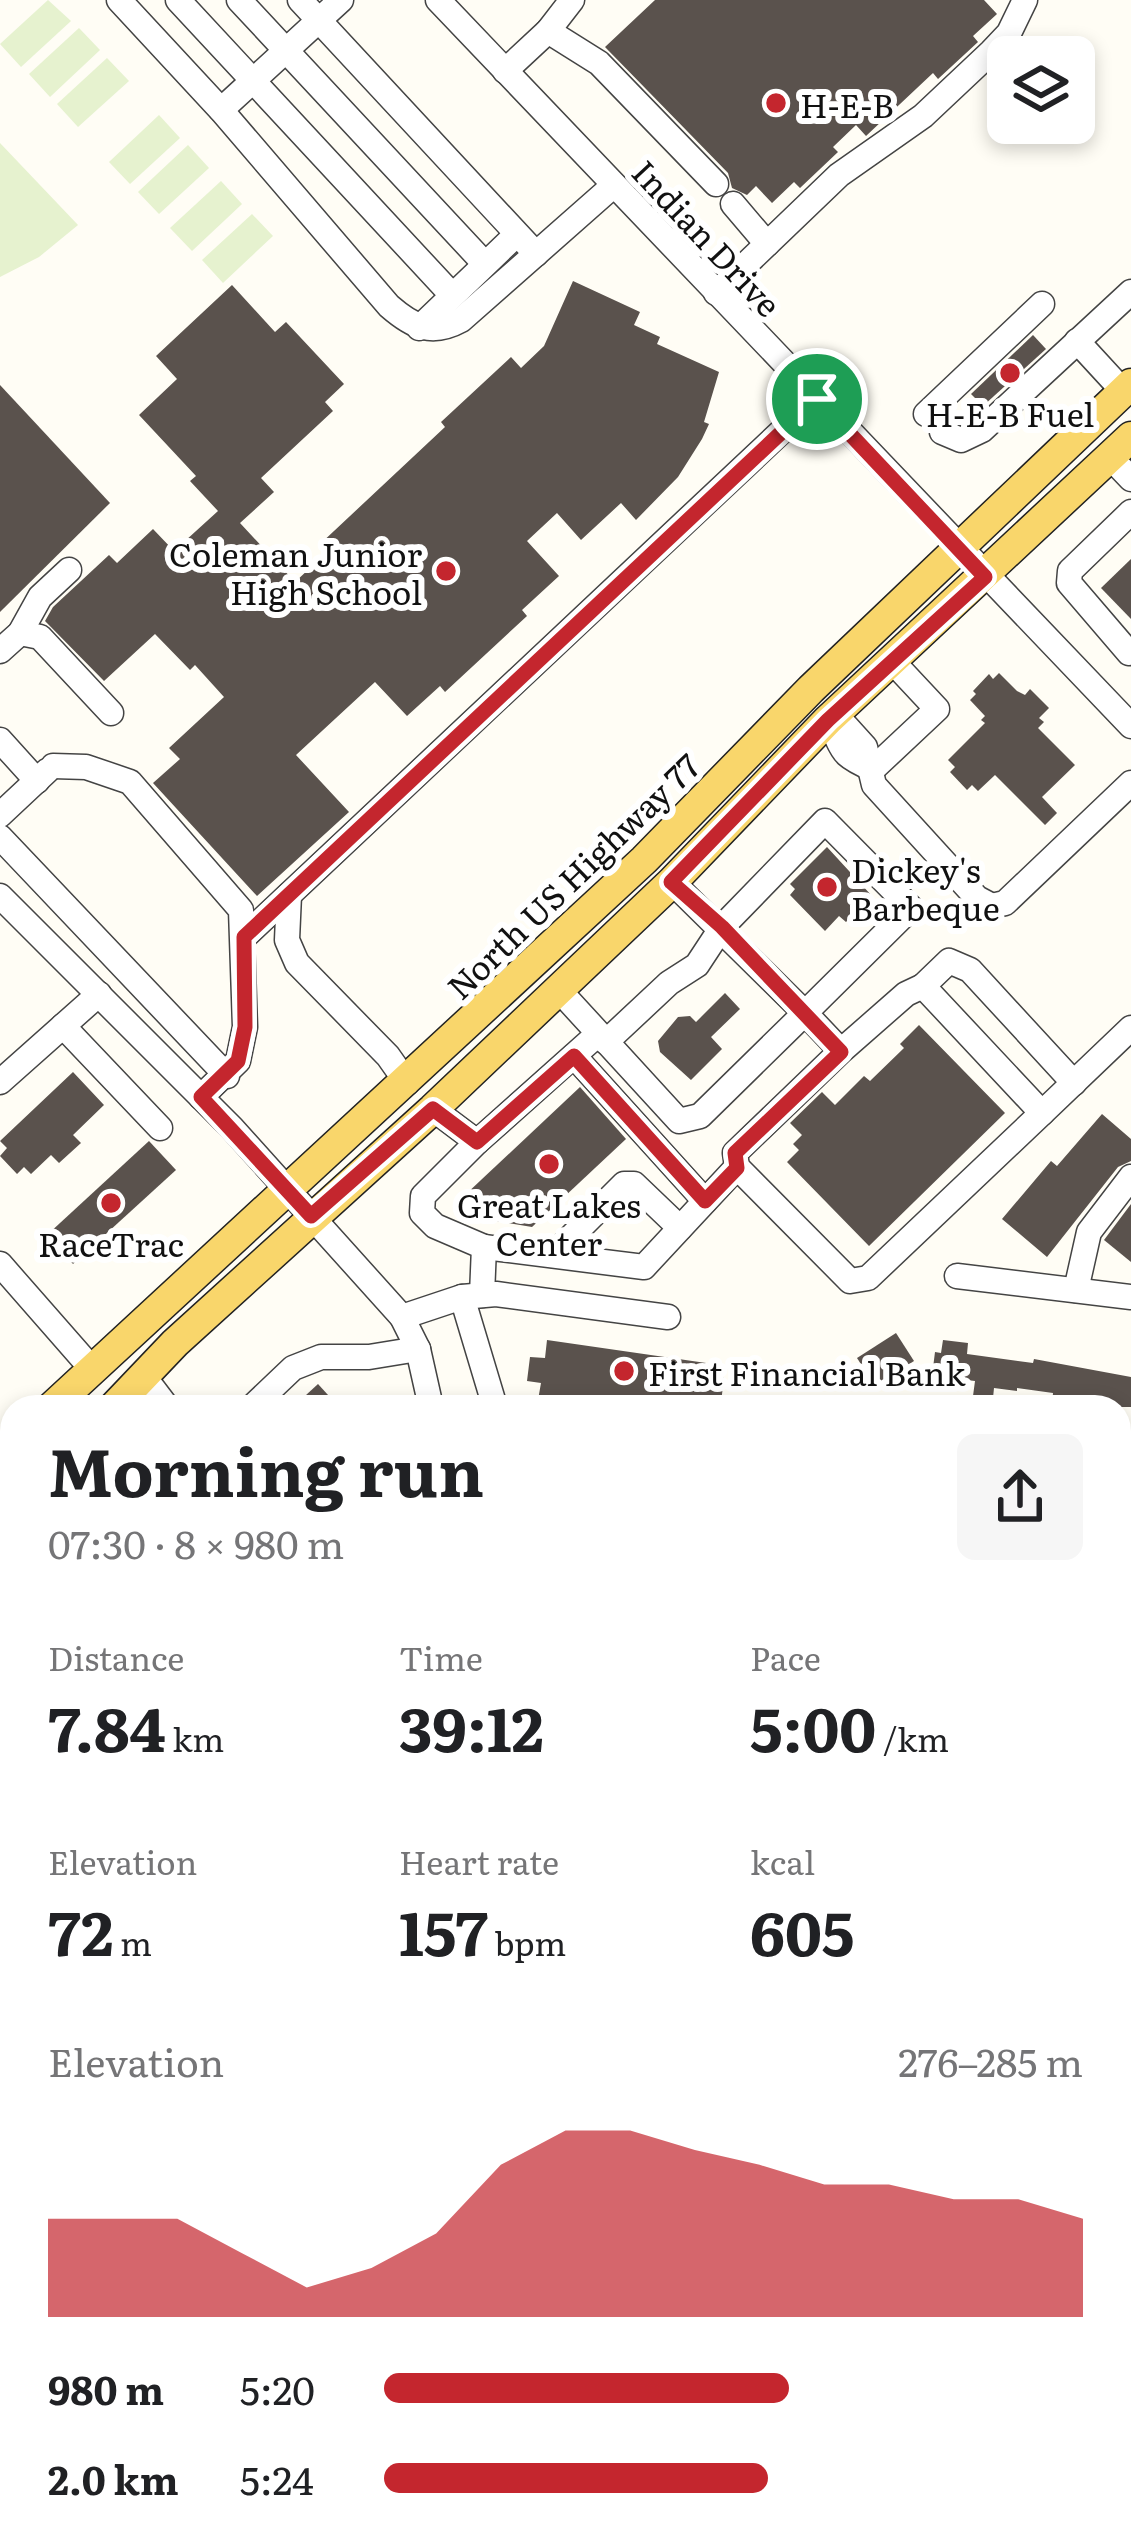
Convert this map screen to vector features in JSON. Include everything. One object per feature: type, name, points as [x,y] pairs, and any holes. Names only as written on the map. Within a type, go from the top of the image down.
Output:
[{"type":"main road","name":"North US Highway 77","points":[[65,1395],[644,860],[958,547],[1127,387]]},
{"type":"main road","points":[[127,1395],[175,1343],[433,1109],[671,882],[893,662],[1124,458]]},
{"type":"street","points":[[119,0],[221,110],[389,306],[419,328],[445,329],[461,320],[614,185]]},
{"type":"street","points":[[178,0],[452,295]]},
{"type":"street","points":[[239,0],[484,263]]},
{"type":"street","points":[[300,0],[536,254]]},
{"type":"street","points":[[221,110],[341,0]]},
{"type":"street","points":[[505,71],[548,31],[572,0]]},
{"type":"street","points":[[716,293],[839,175],[906,129],[979,64],[1009,33],[1025,0]]},
{"type":"street","name":"Indian Drive","points":[[452,4],[505,71],[1131,726]]},
{"type":"street","points":[[548,31],[599,63],[716,184]]},
{"type":"street","points":[[733,204],[767,244]]},
{"type":"street","points":[[419,328],[516,235]]},
{"type":"street","points":[[1042,304],[934,423],[961,440],[975,436],[1131,292]]},
{"type":"street","points":[[1077,341],[1127,387]]},
{"type":"street","points":[[244,937],[817,399]]},
{"type":"street","points":[[1093,687],[1130,654],[1069,583],[1070,571],[1131,512]]},
{"type":"street","points":[[0,651],[20,633],[40,598],[69,569]]},
{"type":"street","points":[[20,633],[40,637],[111,712]]},
{"type":"street","points":[[873,769],[938,709],[893,662]]},
{"type":"street","points":[[831,723],[846,726],[866,747],[874,785],[977,898],[992,906],[1005,903],[1131,783]]},
{"type":"street","points":[[0,740],[46,773]]},
{"type":"street","points":[[0,815],[46,773],[86,767],[130,782],[241,910],[245,1027],[238,1061],[201,1097]]},
{"type":"street","points":[[558,989],[602,1038],[679,1121],[700,1116],[911,908],[825,820],[722,927],[697,965],[669,983],[602,1038],[574,1056],[477,1142],[423,1196],[422,1213],[435,1226],[484,1247],[644,1267],[737,1168]]},
{"type":"street","points":[[0,837],[227,1076]]},
{"type":"street","points":[[671,882],[722,927],[841,1052]]},
{"type":"street","points":[[289,895],[285,923],[290,953],[407,1082]]},
{"type":"street","points":[[0,896],[201,1097],[402,1317],[418,1349],[428,1395]]},
{"type":"street","points":[[1074,1083],[970,970],[949,961],[841,1052],[735,1153],[737,1168],[850,1281],[868,1278],[1074,1083],[1131,1028]]},
{"type":"street","points":[[923,986],[1042,1113]]},
{"type":"street","points":[[0,1082],[99,994]]},
{"type":"street","points":[[63,1026],[160,1128]]},
{"type":"street","points":[[574,1056],[705,1201]]},
{"type":"street","points":[[433,1109],[477,1142]]},
{"type":"street","points":[[1076,1290],[1089,1232],[1131,1177]]},
{"type":"street","points":[[553,1256],[624,1184],[634,1184],[680,1228]]},
{"type":"street","points":[[484,1247],[472,1296],[493,1395]]},
{"type":"street","points":[[0,1264],[92,1369]]},
{"type":"street","points":[[957,1276],[1131,1297]]},
{"type":"street","points":[[402,1317],[472,1296],[496,1294],[668,1317]]},
{"type":"street","points":[[265,1395],[293,1368],[321,1358],[418,1349]]},
{"type":"street","points":[[145,1378],[158,1395]]},
{"type":"green space","points":[[48,0],[71,21],[21,67],[0,44]]},
{"type":"green space","points":[[79,28],[100,50],[50,97],[29,74]]},
{"type":"green space","points":[[107,58],[129,81],[78,127],[57,104]]},
{"type":"green space","points":[[159,115],[180,138],[130,184],[109,162]]},
{"type":"green space","points":[[0,143],[78,225],[39,257],[0,277]]},
{"type":"green space","points":[[188,145],[209,168],[159,214],[138,192]]},
{"type":"green space","points":[[221,181],[242,204],[192,251],[170,228]]},
{"type":"green space","points":[[252,214],[273,236],[223,283],[202,260]]},
{"type":"building","name":"H-E-B","points":[[655,0],[984,0],[997,14],[973,36],[978,42],[938,79],[933,73],[866,136],[856,125],[833,147],[838,152],[800,188],[794,182],[772,203],[756,186],[747,195],[732,188],[728,173],[605,47]]},
{"type":"building","points":[[573,281],[640,312],[634,325],[660,337],[657,344],[719,372],[702,439],[678,477],[636,520],[621,503],[581,540],[557,513],[527,541],[559,576],[522,610],[527,616],[445,692],[440,686],[407,716],[375,682],[296,755],[349,812],[257,896],[153,783],[180,759],[169,748],[224,697],[195,665],[190,670],[155,634],[104,681],[45,621],[53,607],[109,555],[117,563],[153,529],[174,551],[218,511],[190,481],[196,476],[139,415],[177,379],[156,356],[232,285],[275,332],[286,322],[344,384],[325,402],[333,411],[261,478],[274,492],[240,523],[295,582],[325,554],[318,546],[445,427],[441,422],[511,357],[521,368],[544,346]]},
{"type":"building","name":"H-E-B Fuel","points":[[1033,335],[1046,349],[983,406],[971,394]]},
{"type":"building","points":[[0,385],[110,503],[0,612]]},
{"type":"building","points":[[1131,559],[1131,619],[1101,588]]},
{"type":"building","points":[[999,673],[1017,691],[1025,695],[1030,689],[1049,708],[1039,718],[1044,722],[1038,728],[1075,765],[1042,797],[1057,813],[1045,825],[995,775],[978,791],[972,785],[967,790],[950,772],[955,767],[948,760],[985,723],[981,720],[985,716],[970,700],[976,694],[973,691],[989,674],[993,679]]},
{"type":"building","name":"Dickey's Barbeque","points":[[827,847],[872,896],[846,922],[839,916],[825,931],[790,895],[795,889],[790,884]]},
{"type":"building","points":[[725,993],[740,1009],[711,1037],[722,1049],[691,1080],[660,1052],[658,1041],[678,1017],[690,1016],[696,1022]]},
{"type":"building","points":[[919,1025],[1005,1113],[869,1246],[787,1162],[799,1150],[793,1144],[802,1135],[790,1123],[822,1092],[835,1105],[864,1076],[870,1081],[904,1048],[900,1044]]},
{"type":"building","name":"RaceTrac","points":[[73,1072],[104,1105],[73,1135],[81,1143],[59,1163],[51,1155],[31,1174],[24,1167],[17,1174],[0,1156],[7,1148],[0,1141]]},
{"type":"building","name":"Great Lakes Center","points":[[580,1087],[626,1139],[532,1227],[485,1219],[464,1196]]},
{"type":"building","points":[[1102,1114],[1131,1139],[1131,1161],[1118,1167],[1047,1257],[1002,1219],[1051,1161],[1057,1166]]},
{"type":"building","name":"RaceTrac","points":[[149,1141],[176,1170],[73,1264],[47,1235]]},
{"type":"building","points":[[1131,1204],[1131,1262],[1104,1240]]},
{"type":"building","points":[[896,1333],[914,1361],[875,1386],[857,1358]]},
{"type":"building","name":"First Financial Bank","points":[[547,1340],[720,1365],[722,1395],[539,1395],[541,1383],[527,1381],[530,1357],[545,1358]]},
{"type":"building","points":[[943,1340],[968,1343],[967,1354],[1033,1363],[1034,1359],[1131,1377],[1131,1395],[1053,1395],[994,1388],[993,1395],[973,1395],[975,1381],[932,1376],[935,1352],[941,1353]]},
{"type":"building","points":[[318,1384],[328,1395],[306,1395]]},
{"type":"place","name":"H-E-B","points":[[776,103]]},
{"type":"place","name":"H-E-B Fuel","points":[[1010,373]]},
{"type":"place","name":"Coleman Junior High School","points":[[446,571]]},
{"type":"place","name":"Dickey's Barbeque","points":[[827,887]]},
{"type":"place","name":"Great Lakes Center","points":[[549,1164]]},
{"type":"place","name":"RaceTrac","points":[[111,1203]]},
{"type":"place","name":"First Financial Bank","points":[[624,1371]]},
{"type":"route","points":[[817,399],[985,577],[828,720],[671,882],[722,927],[841,1052],[735,1153],[737,1168],[705,1201],[574,1056],[477,1142],[433,1109],[311,1216],[201,1097],[238,1061],[245,1027],[244,937],[817,399]]}]
